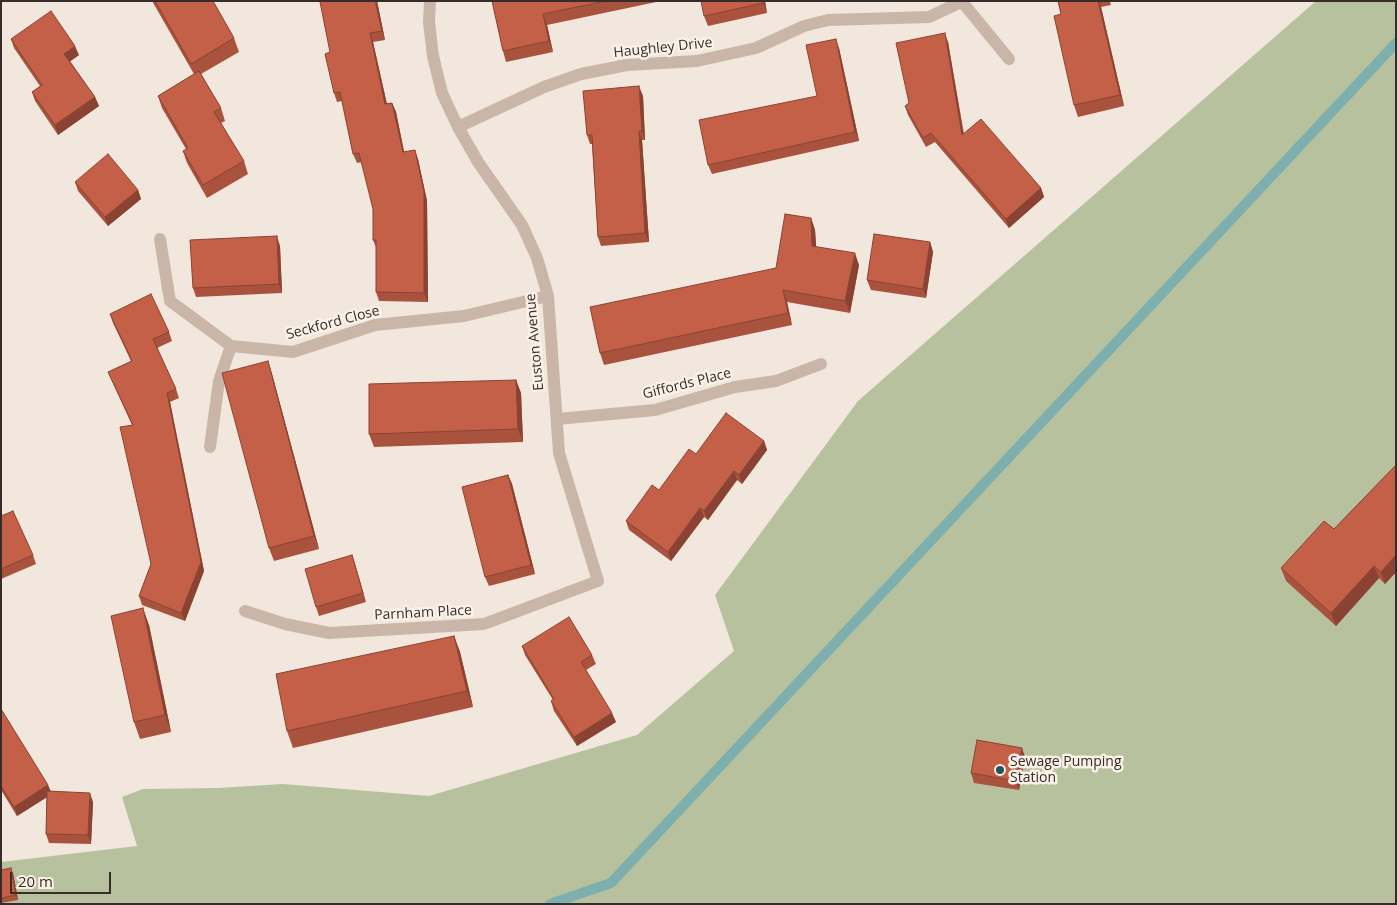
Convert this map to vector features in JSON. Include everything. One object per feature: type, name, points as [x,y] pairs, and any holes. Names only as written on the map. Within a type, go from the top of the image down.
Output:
[{"type":"street","name":"Euston Avenue","points":[[430,1],[429,22],[433,56],[442,93],[458,127],[478,162],[522,225],[537,258],[548,296],[559,454],[598,582]]},
{"type":"street","name":"Haughley Drive","points":[[458,127],[544,87],[581,74],[627,65],[697,61],[756,48],[804,26],[828,20],[929,17],[963,2]]},
{"type":"street","points":[[963,2],[1008,59]]},
{"type":"street","points":[[160,239],[170,301],[231,346],[219,381],[210,447]]},
{"type":"street","name":"Seckford Close","points":[[231,346],[293,352],[376,325],[464,316],[548,296]]},
{"type":"street","name":"Giffords Place","points":[[557,419],[654,410],[735,388],[776,381],[821,364]]},
{"type":"street","name":"Parnham Place","points":[[245,611],[285,624],[329,633],[484,624],[598,582]]},
{"type":"green space","points":[[1316,1],[1396,1],[1396,904],[1,904],[1,862],[137,846],[122,797],[143,789],[218,788],[283,784],[429,796],[637,735],[734,651],[715,595],[858,401]]},
{"type":"building","points":[[155,1],[213,1],[234,38],[191,64]]},
{"type":"building","points":[[375,1],[382,31],[370,33],[385,104],[392,103],[403,152],[415,150],[424,192],[424,293],[376,292],[376,240],[373,240],[373,209],[359,153],[353,154],[340,92],[334,93],[325,54],[330,52],[320,2]]},
{"type":"building","points":[[492,1],[606,1],[543,14],[549,41],[503,51]]},
{"type":"building","points":[[701,1],[763,1],[763,3],[704,16]]},
{"type":"building","points":[[1058,1],[1098,1],[1120,95],[1074,105],[1054,16],[1061,14]]},
{"type":"building","points":[[51,11],[75,46],[64,54],[95,97],[55,125],[32,92],[42,85],[11,39]]},
{"type":"building","points":[[945,33],[962,135],[981,119],[1041,188],[1006,219],[931,133],[923,138],[905,106],[909,103],[896,43]]},
{"type":"building","points":[[836,39],[855,132],[708,165],[699,120],[817,96],[806,45]]},
{"type":"building","points":[[199,71],[221,108],[214,112],[244,161],[203,185],[183,151],[188,148],[158,96]]},
{"type":"building","points":[[639,86],[642,131],[639,131],[645,233],[598,237],[592,135],[587,135],[583,91]]},
{"type":"building","points":[[108,154],[138,190],[105,217],[75,182]]},
{"type":"building","points":[[785,214],[811,218],[812,246],[855,253],[845,301],[783,290],[788,313],[600,353],[590,307],[776,268]]},
{"type":"building","points":[[874,234],[930,242],[923,289],[867,280]]},
{"type":"building","points":[[277,236],[279,284],[193,288],[190,240]]},
{"type":"building","points":[[151,294],[169,332],[153,339],[176,389],[167,393],[201,562],[181,613],[139,596],[151,564],[120,427],[133,425],[108,372],[132,361],[110,314]]},
{"type":"building","points":[[268,361],[314,536],[269,548],[222,373]]},
{"type":"building","points":[[516,380],[518,429],[369,434],[369,384]]},
{"type":"building","points":[[726,413],[764,441],[739,475],[734,471],[704,511],[700,508],[668,552],[626,521],[652,485],[659,490],[689,449],[696,454]]},
{"type":"building","points":[[1396,465],[1396,555],[1381,572],[1374,566],[1331,613],[1281,568],[1324,521],[1334,529]]},
{"type":"building","points":[[508,475],[531,565],[485,577],[462,487]]},
{"type":"building","points":[[13,511],[33,555],[1,569],[1,516]]},
{"type":"building","points":[[352,555],[363,593],[316,607],[305,569]]},
{"type":"building","points":[[143,608],[165,715],[134,722],[111,616]]},
{"type":"building","points":[[569,617],[592,655],[581,662],[612,713],[574,737],[551,701],[554,699],[522,646]]},
{"type":"building","points":[[454,636],[467,691],[287,731],[276,674]]},
{"type":"building","points":[[1,709],[48,785],[14,807],[1,786]]},
{"type":"building","name":"Sewage Pumping Station","points":[[977,740],[1022,748],[1016,781],[971,773]]},
{"type":"building","points":[[47,791],[90,793],[88,835],[46,834]]},
{"type":"building","points":[[11,868],[16,895],[1,898],[1,870]]},
{"type":"waterway","points":[[550,904],[611,883],[1396,43]]},
{"type":"place","name":"Sewage Pumping Station","points":[[1000,770]]}]
